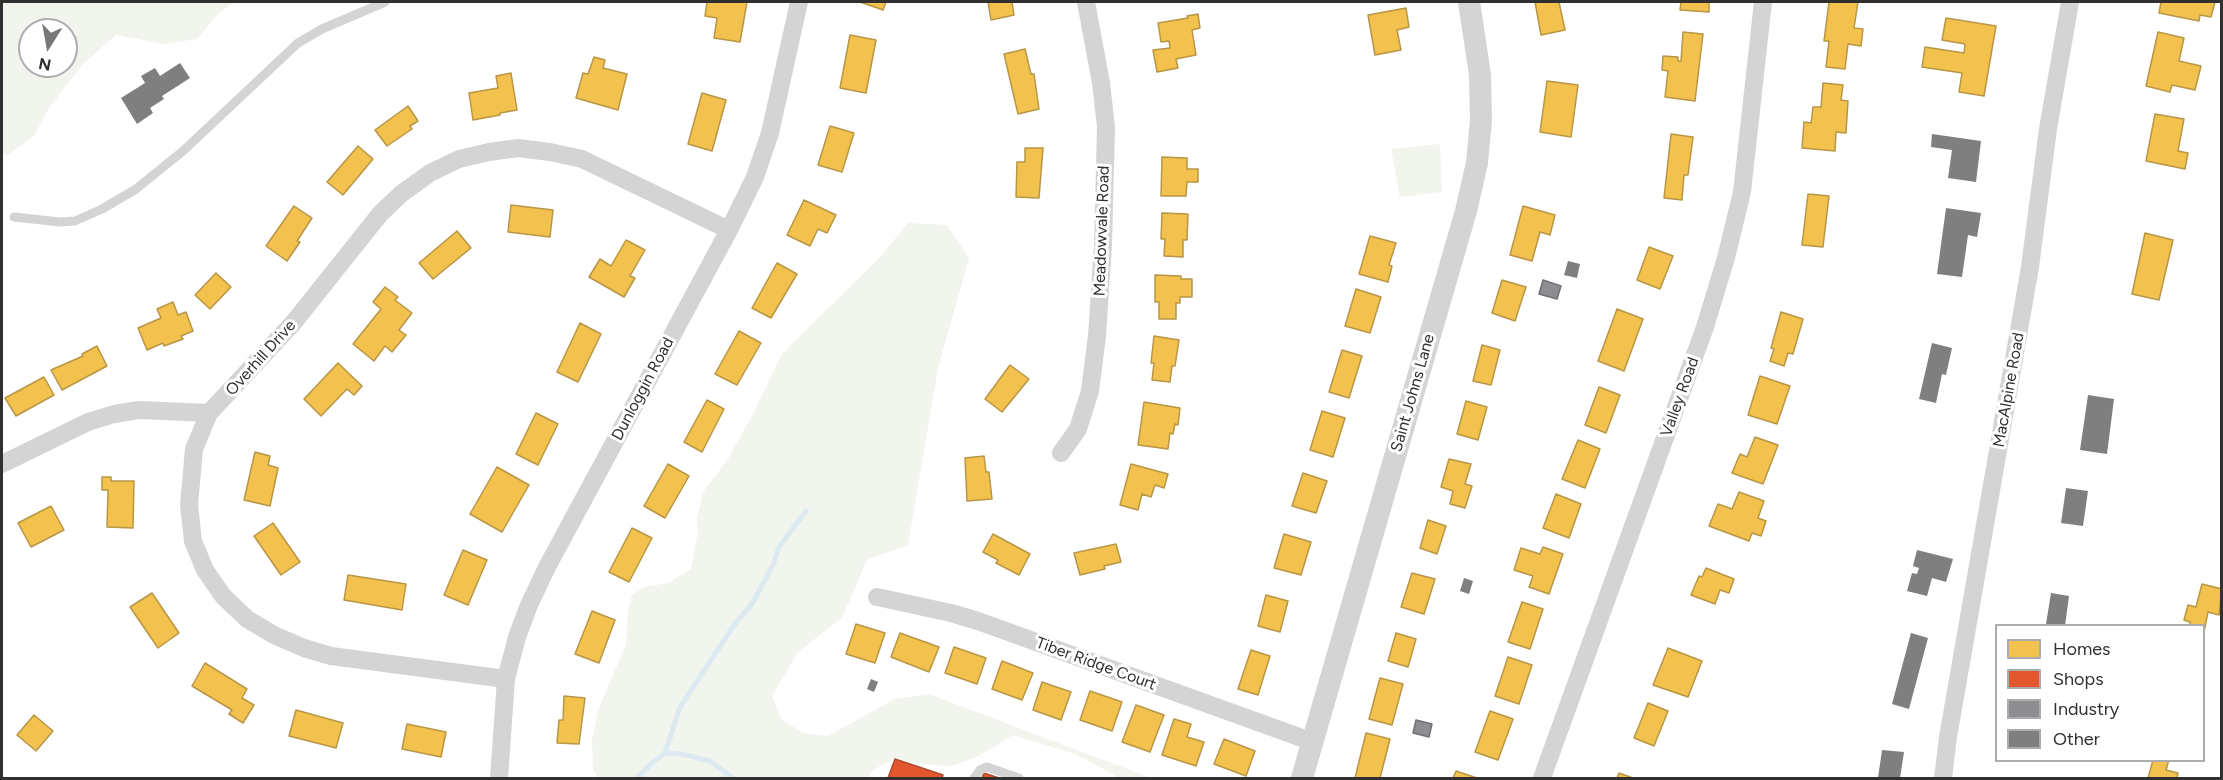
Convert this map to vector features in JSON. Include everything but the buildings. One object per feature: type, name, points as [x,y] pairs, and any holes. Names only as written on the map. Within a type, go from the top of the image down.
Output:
[{"type":"street","name":"Dunloggin Road","points":[[499,778],[506,680],[529,605],[547,567],[729,230],[754,177],[770,133],[799,2]]},
{"type":"street","name":"Meadowvale Road","points":[[1061,453],[1078,429],[1090,392],[1097,336],[1103,245],[1106,127],[1101,83],[1086,2]]},
{"type":"street","name":"Saint Johns Lane","points":[[1302,778],[1466,211],[1477,163],[1481,120],[1480,75],[1469,2]]},
{"type":"street","name":"Valley Road","points":[[1542,778],[1705,327],[1726,258],[1742,192],[1762,2]]},
{"type":"street","name":"MacAlpine Road","points":[[1943,778],[2028,278],[2048,129],[2070,2]]},
{"type":"street","name":"Overhill Drive","points":[[506,680],[331,656],[284,640],[247,619],[223,596],[205,570],[193,541],[189,505],[194,449],[209,414],[294,322],[380,214],[401,194],[430,173],[459,159],[518,148],[582,159],[729,230]]},
{"type":"street","points":[[2,464],[88,422],[114,414],[139,410],[209,414]]},
{"type":"street","name":"Tiber Ridge Court","points":[[877,597],[978,621],[1313,742]]},
{"type":"lane","points":[[14,216],[60,222],[75,221],[102,209],[136,189],[183,151],[298,43],[385,2]]},
{"type":"lane","points":[[974,778],[980,770],[987,767],[1019,778]]},
{"type":"shaded area","points":[[9,2],[235,2],[219,13],[197,39],[164,44],[116,35],[78,70],[78,18],[18,18],[18,78],[72,78],[49,108],[34,136],[7,156],[2,152],[2,4]]},
{"type":"shaded area","points":[[1440,144],[1442,192],[1400,197],[1391,149]]},
{"type":"shaded area","points":[[908,223],[947,225],[969,258],[938,368],[908,545],[867,560],[842,618],[798,652],[772,696],[781,719],[803,733],[828,736],[895,699],[929,694],[1151,778],[1117,778],[1075,754],[1013,735],[979,756],[952,766],[917,764],[896,758],[873,770],[869,778],[599,778],[593,770],[592,740],[598,711],[626,644],[628,612],[632,595],[644,587],[668,583],[691,569],[698,532],[697,518],[703,492],[728,459],[782,354],[879,258]]},
{"type":"waterway","points":[[665,753],[680,707],[734,625],[752,604],[773,565],[779,547],[806,511]]},
{"type":"waterway","points":[[637,778],[665,753],[682,754],[710,761],[733,778]]}]
